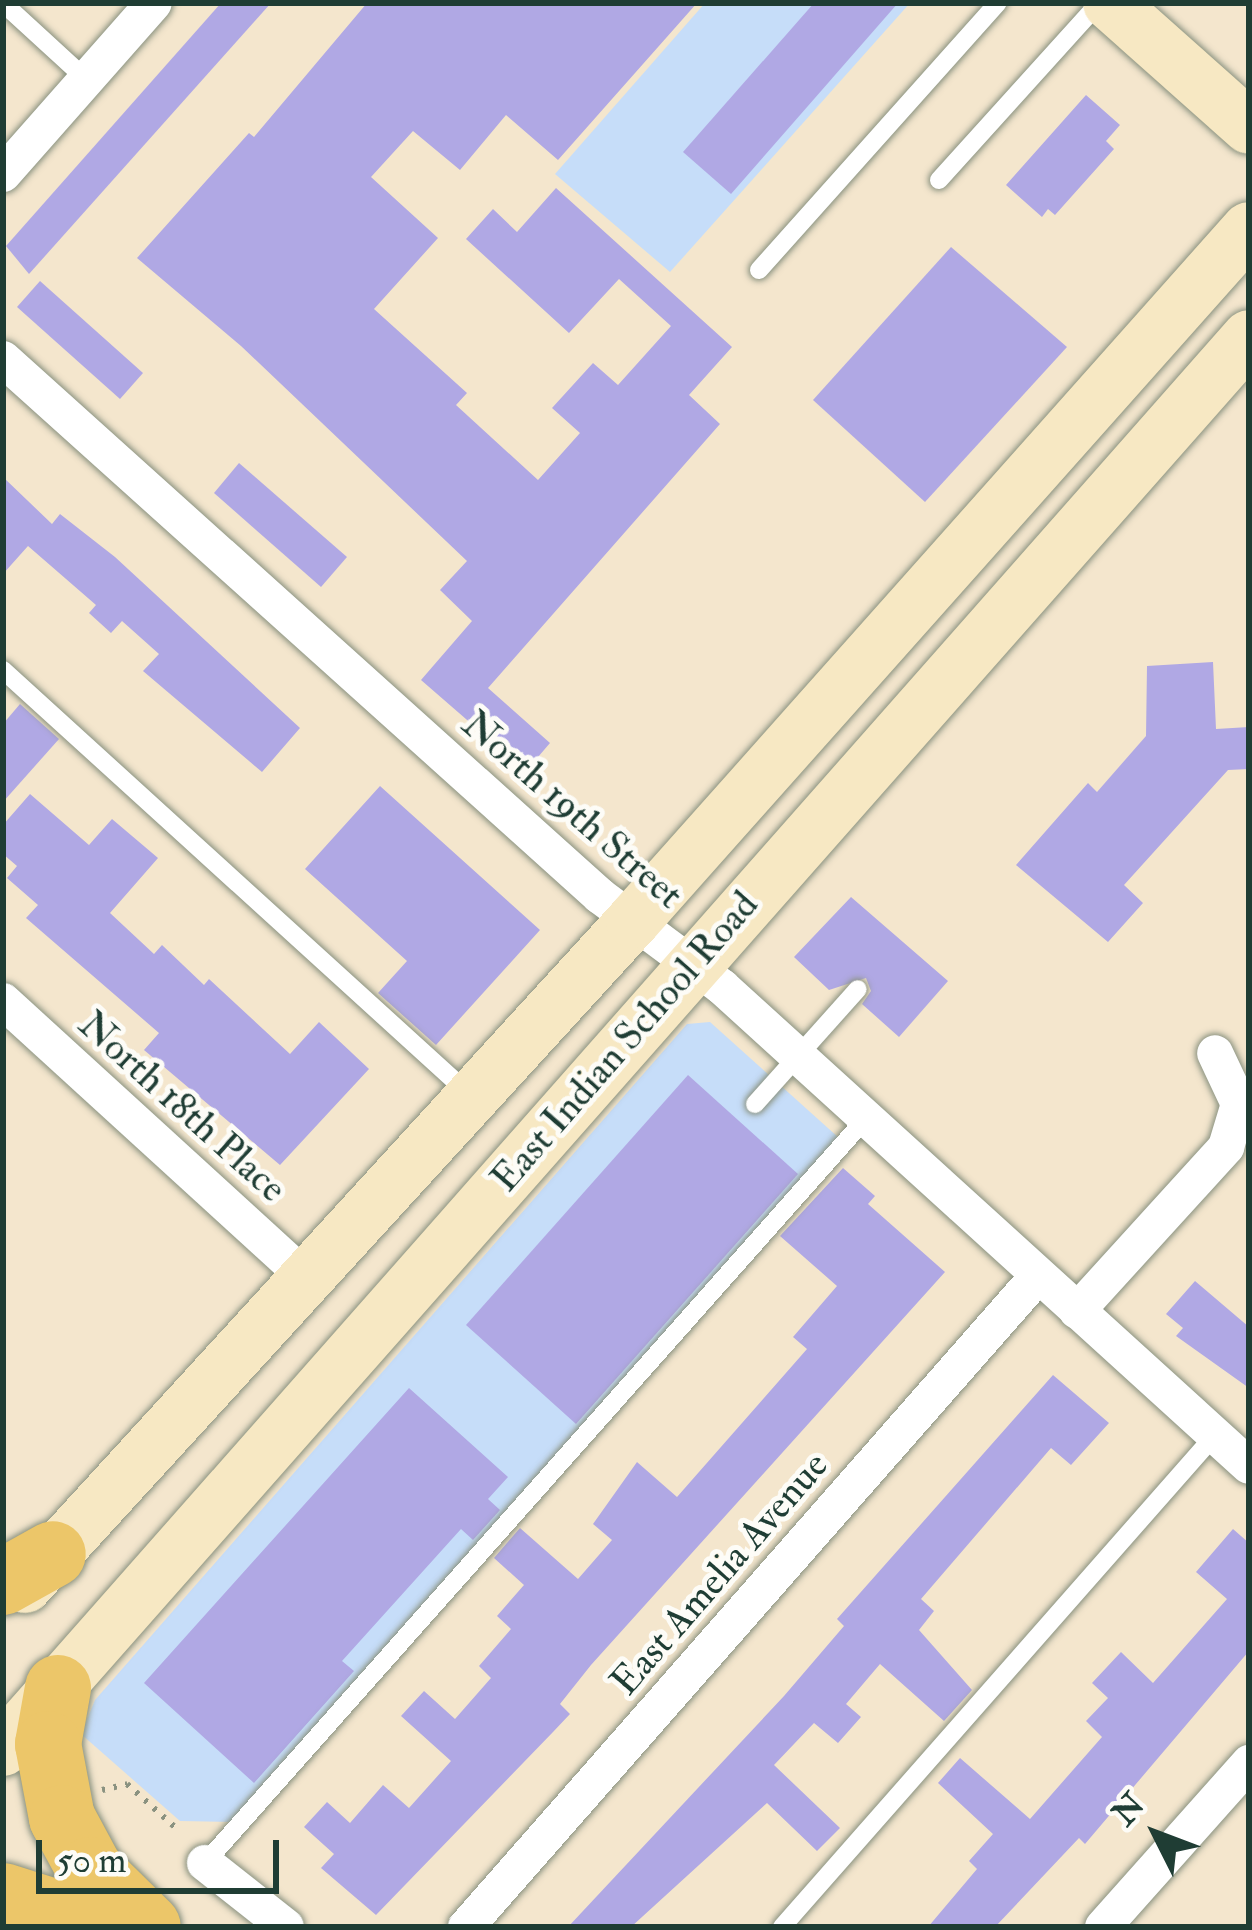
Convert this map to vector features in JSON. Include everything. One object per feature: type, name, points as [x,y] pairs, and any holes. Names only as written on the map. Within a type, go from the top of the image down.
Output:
[{"type":"highway","points":[[58,1688],[48,1744],[62,1818],[90,1870],[148,1927]]},
{"type":"highway","points":[[3,1896],[100,1927]]},
{"type":"main road","points":[[1111,3],[1249,127]]},
{"type":"main road","name":"East Indian School Road","points":[[3,1612],[28,1568],[633,921],[1249,229]]},
{"type":"main road","name":"East Indian School Road","points":[[3,1749],[1249,338]]},
{"type":"street","points":[[3,174],[154,3]]},
{"type":"street","name":"North 19th Street","points":[[3,359],[633,921],[798,1055],[1249,1466]]},
{"type":"street","name":"North 18th Place","points":[[3,1001],[304,1276]]},
{"type":"street","points":[[1077,1311],[1226,1147],[1238,1104],[1215,1053]]},
{"type":"street","name":"East Amelia Avenue","points":[[466,1927],[1038,1276]]},
{"type":"street","points":[[1103,1927],[1249,1763]]},
{"type":"street","points":[[205,1863],[286,1927]]},
{"type":"lane","points":[[3,3],[86,79]]},
{"type":"lane","points":[[759,270],[998,3]]},
{"type":"lane","points":[[939,180],[1099,3]]},
{"type":"lane","points":[[3,670],[471,1096]]},
{"type":"lane","points":[[755,1104],[858,988]]},
{"type":"lane","points":[[205,1863],[867,1117]]},
{"type":"lane","points":[[782,1927],[1215,1435]]},
{"type":"path","points":[[91,1792],[127,1784],[177,1829]]},
{"type":"shaded area","points":[[705,3],[910,3],[670,272],[555,174]]},
{"type":"shaded area","points":[[710,1022],[839,1138],[233,1822],[180,1821],[81,1734],[95,1700],[687,1024]]},
{"type":"building","points":[[221,3],[271,3],[29,274],[6,246]]},
{"type":"building","points":[[367,3],[697,3],[558,160],[506,115],[460,170],[413,131],[371,177],[438,238],[374,309],[467,393],[456,405],[538,480],[580,433],[552,408],[593,363],[618,385],[671,326],[619,279],[569,333],[466,239],[493,209],[517,232],[556,188],[732,347],[689,395],[720,424],[488,688],[550,743],[526,771],[421,680],[472,621],[440,590],[467,561],[241,346],[137,258],[249,133],[254,137]]},
{"type":"building","points":[[814,3],[898,3],[731,194],[683,152]]},
{"type":"building","points":[[1086,95],[1120,125],[1106,141],[1114,149],[1055,215],[1048,209],[1042,217],[1006,185]]},
{"type":"building","points":[[951,247],[1067,347],[925,502],[813,400]]},
{"type":"building","points":[[40,281],[143,373],[120,399],[17,307]]},
{"type":"building","points":[[239,463],[347,557],[321,587],[214,493]]},
{"type":"building","points":[[3,477],[52,524],[60,514],[115,557],[300,728],[262,772],[143,671],[159,654],[122,621],[111,633],[89,613],[96,605],[28,546],[3,574]]},
{"type":"building","points":[[1213,662],[1216,729],[1249,727],[1249,769],[1228,770],[1124,885],[1143,903],[1108,942],[1016,865],[1088,783],[1097,792],[1146,736],[1147,666]]},
{"type":"building","points":[[20,704],[59,739],[3,802],[3,724]]},
{"type":"building","points":[[380,786],[540,930],[436,1045],[378,993],[407,961],[305,869]]},
{"type":"building","points":[[30,794],[89,845],[112,819],[158,858],[110,913],[154,954],[162,945],[204,985],[209,979],[290,1054],[319,1022],[369,1069],[280,1165],[144,1050],[159,1033],[26,918],[38,905],[7,878],[17,866],[3,854],[3,825]]},
{"type":"building","points":[[851,897],[948,981],[899,1037],[862,1004],[871,991],[866,978],[829,990],[794,957]]},
{"type":"building","points":[[688,1075],[798,1174],[576,1424],[466,1325]]},
{"type":"building","points":[[843,1168],[875,1196],[868,1204],[945,1272],[591,1665],[560,1704],[570,1714],[376,1915],[321,1868],[334,1854],[304,1827],[327,1802],[350,1823],[383,1785],[409,1808],[451,1761],[401,1716],[424,1691],[455,1719],[491,1678],[479,1666],[511,1629],[497,1616],[524,1585],[494,1558],[520,1528],[578,1579],[612,1540],[593,1524],[637,1462],[677,1497],[807,1349],[793,1337],[837,1286],[780,1236]]},
{"type":"building","points":[[1195,1281],[1249,1327],[1249,1388],[1176,1336],[1183,1328],[1166,1314]]},
{"type":"building","points":[[1053,1375],[1109,1423],[1071,1465],[1051,1448],[921,1599],[934,1611],[919,1630],[972,1690],[944,1721],[880,1664],[846,1704],[861,1717],[838,1743],[814,1723],[774,1765],[840,1828],[817,1851],[767,1803],[631,1927],[568,1927],[784,1696],[844,1626],[837,1619]]},
{"type":"building","points":[[409,1388],[508,1477],[488,1499],[500,1510],[473,1540],[461,1529],[342,1661],[354,1671],[254,1783],[144,1683]]},
{"type":"building","points":[[1233,1529],[1249,1543],[1249,1651],[1085,1844],[1079,1838],[995,1927],[928,1927],[977,1869],[969,1861],[993,1834],[938,1783],[960,1758],[1030,1819],[1102,1737],[1086,1721],[1108,1698],[1092,1683],[1121,1652],[1153,1683],[1227,1599],[1196,1572]]}]
